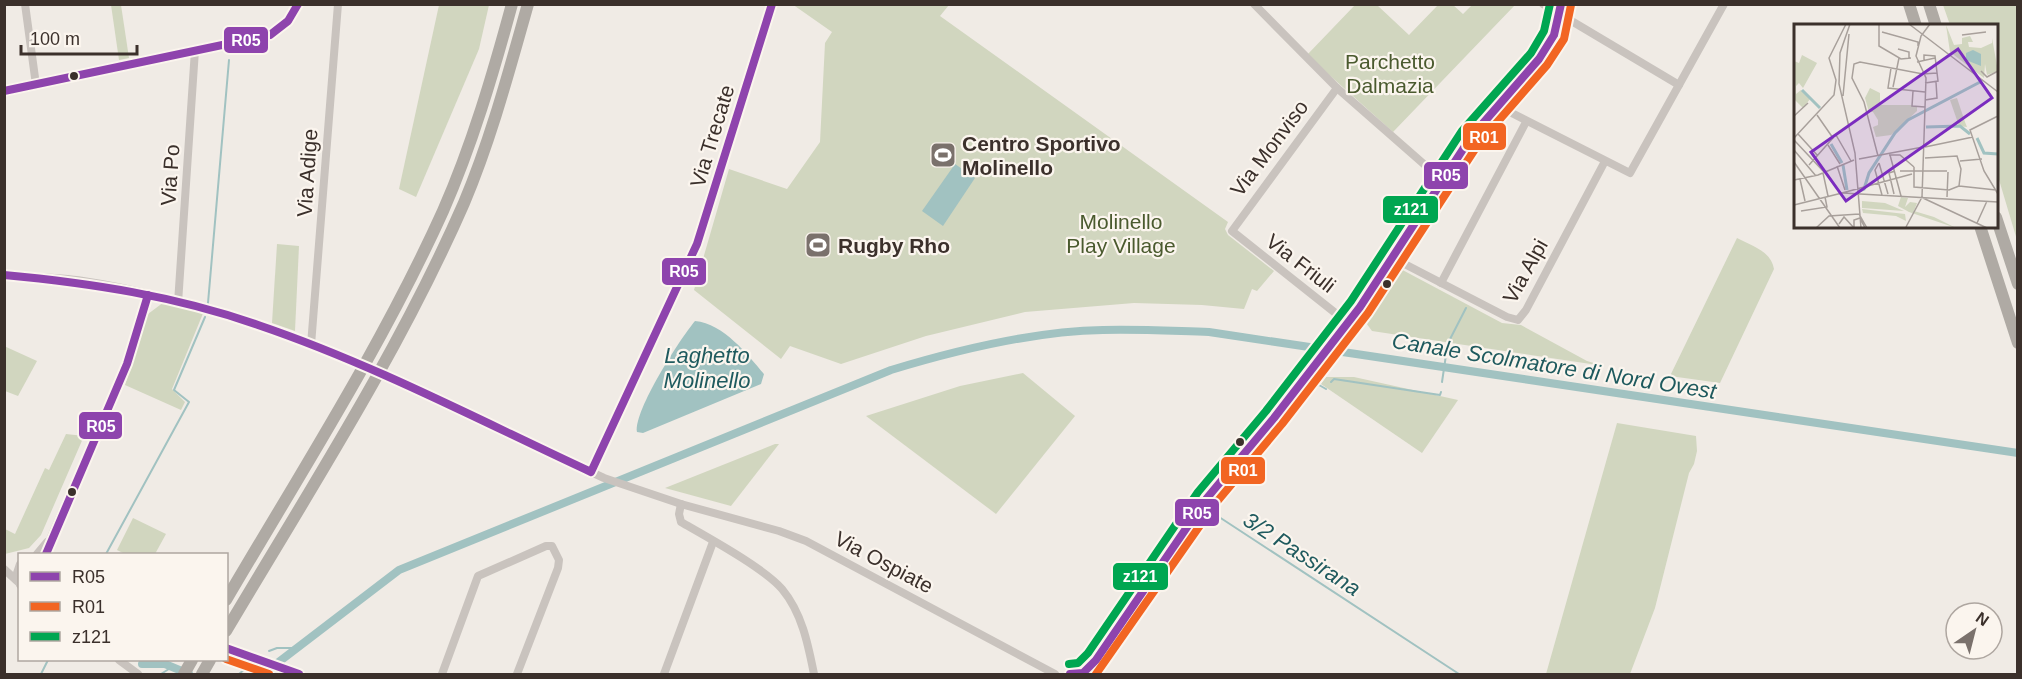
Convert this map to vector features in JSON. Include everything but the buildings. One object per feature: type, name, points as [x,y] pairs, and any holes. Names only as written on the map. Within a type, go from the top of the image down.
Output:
[{"type":"highway","points":[[228,597],[351,388],[426,246],[466,153],[512,4]]},
{"type":"highway","points":[[228,628],[397,339],[440,255],[477,169],[500,101],[528,4]]},
{"type":"highway","points":[[1909,4],[1915,24]]},
{"type":"highway","points":[[1929,4],[1935,24]]},
{"type":"highway","points":[[1998,223],[2018,284]]},
{"type":"highway","points":[[1981,228],[2018,343]]},
{"type":"highway","points":[[184,675],[191,661]]},
{"type":"highway","points":[[202,675],[209,661]]},
{"type":"street","points":[[25,4],[36,86]]},
{"type":"street","points":[[4,91],[36,86],[270,34],[288,21],[298,4]]},
{"type":"street","name":"Via Adige","points":[[311,345],[338,4]]},
{"type":"street","name":"Via Trecate","points":[[591,472],[697,244],[772,4]]},
{"type":"street","points":[[1254,4],[1337,88],[1442,180]]},
{"type":"street","points":[[1543,4],[1679,85]]},
{"type":"street","points":[[1070,675],[1086,674],[1207,498],[1348,323],[1471,137],[1539,59],[1554,35],[1561,4]]},
{"type":"street","points":[[1498,106],[1627,174],[1634,168],[1724,4]]},
{"type":"street","name":"Via Po","points":[[178,303],[195,50]]},
{"type":"street","name":"Via Monviso","points":[[1232,231],[1337,88]]},
{"type":"street","points":[[1393,258],[1441,283],[1526,122]]},
{"type":"street","name":"Via Alpi","points":[[1441,283],[1518,320],[1526,310],[1604,163]]},
{"type":"street","name":"Via Friuli","points":[[1232,231],[1297,280],[1348,323]]},
{"type":"street","points":[[4,275],[83,281],[148,294],[257,324],[351,360]]},
{"type":"street","points":[[47,553],[51,537],[127,364],[148,294]]},
{"type":"street","name":"Via Ospiate","points":[[387,376],[604,478],[683,505],[773,529],[813,544],[1055,675]]},
{"type":"street","points":[[683,505],[679,514],[684,524],[769,577],[783,591],[803,628],[814,675]]},
{"type":"street","points":[[39,553],[51,537]]},
{"type":"street","points":[[664,675],[713,542]]},
{"type":"street","points":[[442,675],[478,576],[546,546],[552,546],[557,554],[558,568],[517,675]]},
{"type":"street","points":[[4,567],[18,582]]},
{"type":"street","points":[[228,649],[299,675]]},
{"type":"street","points":[[120,661],[138,675]]},
{"type":"green space","name":"Molinello Play Village","points":[[792,4],[949,5],[940,16],[1228,222],[1225,229],[1228,235],[1274,271],[1257,291],[1252,289],[1244,309],[1134,303],[1025,312],[926,336],[841,364],[790,346],[781,359],[694,290],[729,169],[787,189],[820,142],[825,43],[832,32]]},
{"type":"green space","points":[[111,5],[121,5],[129,58],[119,60]]},
{"type":"green space","points":[[439,5],[489,5],[479,49],[416,197],[399,189]]},
{"type":"green space","name":"Parchetto Dalmazia","points":[[1355,5],[1377,5],[1409,35],[1438,5],[1453,5],[1463,14],[1472,5],[1515,5],[1393,132],[1307,55]]},
{"type":"green space","points":[[1943,5],[2017,5],[2017,240],[1998,176],[1998,24],[1950,24]]},
{"type":"green space","points":[[1737,238],[1765,253],[1774,269],[1720,383],[1670,376]]},
{"type":"green space","points":[[277,244],[299,246],[295,331],[272,323]]},
{"type":"green space","points":[[1395,266],[1502,323],[1521,325],[1587,361],[1604,366],[1372,331],[1361,316]]},
{"type":"green space","points":[[164,302],[204,311],[172,389],[185,402],[181,410],[125,385],[148,314]]},
{"type":"green space","points":[[4,346],[37,361],[18,396],[5,391]]},
{"type":"green space","points":[[1023,373],[1075,416],[996,514],[866,416],[960,386]]},
{"type":"green space","points":[[1326,377],[1354,377],[1458,400],[1422,453],[1321,384]]},
{"type":"green space","points":[[1617,423],[1696,436],[1697,451],[1694,464],[1689,473],[1655,608],[1630,674],[1546,674]]},
{"type":"green space","points":[[66,434],[84,436],[41,535],[29,548],[5,554],[5,529],[15,534],[45,468],[49,470]]},
{"type":"green space","points":[[779,444],[731,506],[665,488]]},
{"type":"green space","points":[[133,518],[166,534],[156,553],[123,553],[117,550]]},
{"type":"water","points":[[955,164],[975,178],[943,226],[922,211]]},
{"type":"water","name":"Laghetto Molinello","points":[[695,321],[716,328],[734,341],[764,374],[761,384],[643,433],[637,432],[638,422],[650,392],[669,358]]},
{"type":"waterway","points":[[208,303],[229,60]]},
{"type":"waterway","name":"3/2 Passirana","points":[[1447,345],[1466,308]]},
{"type":"waterway","points":[[107,553],[189,402],[174,390],[205,317]]},
{"type":"waterway","name":"Canale Scolmatore di Nord Ovest","points":[[263,674],[399,570],[891,370],[942,355],[1050,334],[1116,330],[1209,332],[2018,453]]},
{"type":"waterway","name":"3/2 Passirana","points":[[1442,382],[1446,355]]},
{"type":"waterway","name":"3/2 Passirana","points":[[1331,382],[1334,379],[1440,395],[1441,392]]},
{"type":"waterway","name":"3/2 Passirana","points":[[1326,389],[1319,385],[1316,387],[1213,513],[1459,674]]},
{"type":"waterway","points":[[269,651],[277,648],[297,648]]},
{"type":"waterway","points":[[41,674],[48,661]]},
{"type":"waterway","name":"Canale Scolmatore di Nord Ovest","points":[[142,664],[165,664],[189,674]]},
{"type":"waterway","points":[[161,674],[172,667]]},
{"type":"waterway","points":[[239,674],[245,669]]},
{"type":"transit line","name":"R05","points":[[4,91],[270,35],[288,21],[298,4]]},
{"type":"transit line","name":"R05","points":[[4,275],[132,292],[196,306],[258,325],[385,375],[591,472],[697,244],[772,4]]},
{"type":"transit line","name":"z121","points":[[1069,664],[1078,663],[1088,653],[1198,492],[1266,411],[1351,301],[1462,131],[1531,53],[1544,31],[1550,4]]},
{"type":"transit line","name":"R05","points":[[1070,674],[1083,673],[1096,660],[1207,498],[1274,418],[1360,307],[1471,137],[1539,59],[1554,35],[1561,4]]},
{"type":"transit line","name":"R01","points":[[1096,674],[1215,504],[1282,424],[1368,313],[1479,143],[1547,65],[1564,39],[1571,5]]},
{"type":"transit line","name":"R05","points":[[46,553],[127,364],[148,295]]},
{"type":"transit line","name":"R05","points":[[228,649],[299,674]]},
{"type":"transit line","name":"R01","points":[[228,660],[269,674]]},
{"type":"place","name":"Centro Sportivo Molinello","points":[[943,155]]},
{"type":"place","name":"Rugby Rho","points":[[818,245]]}]
